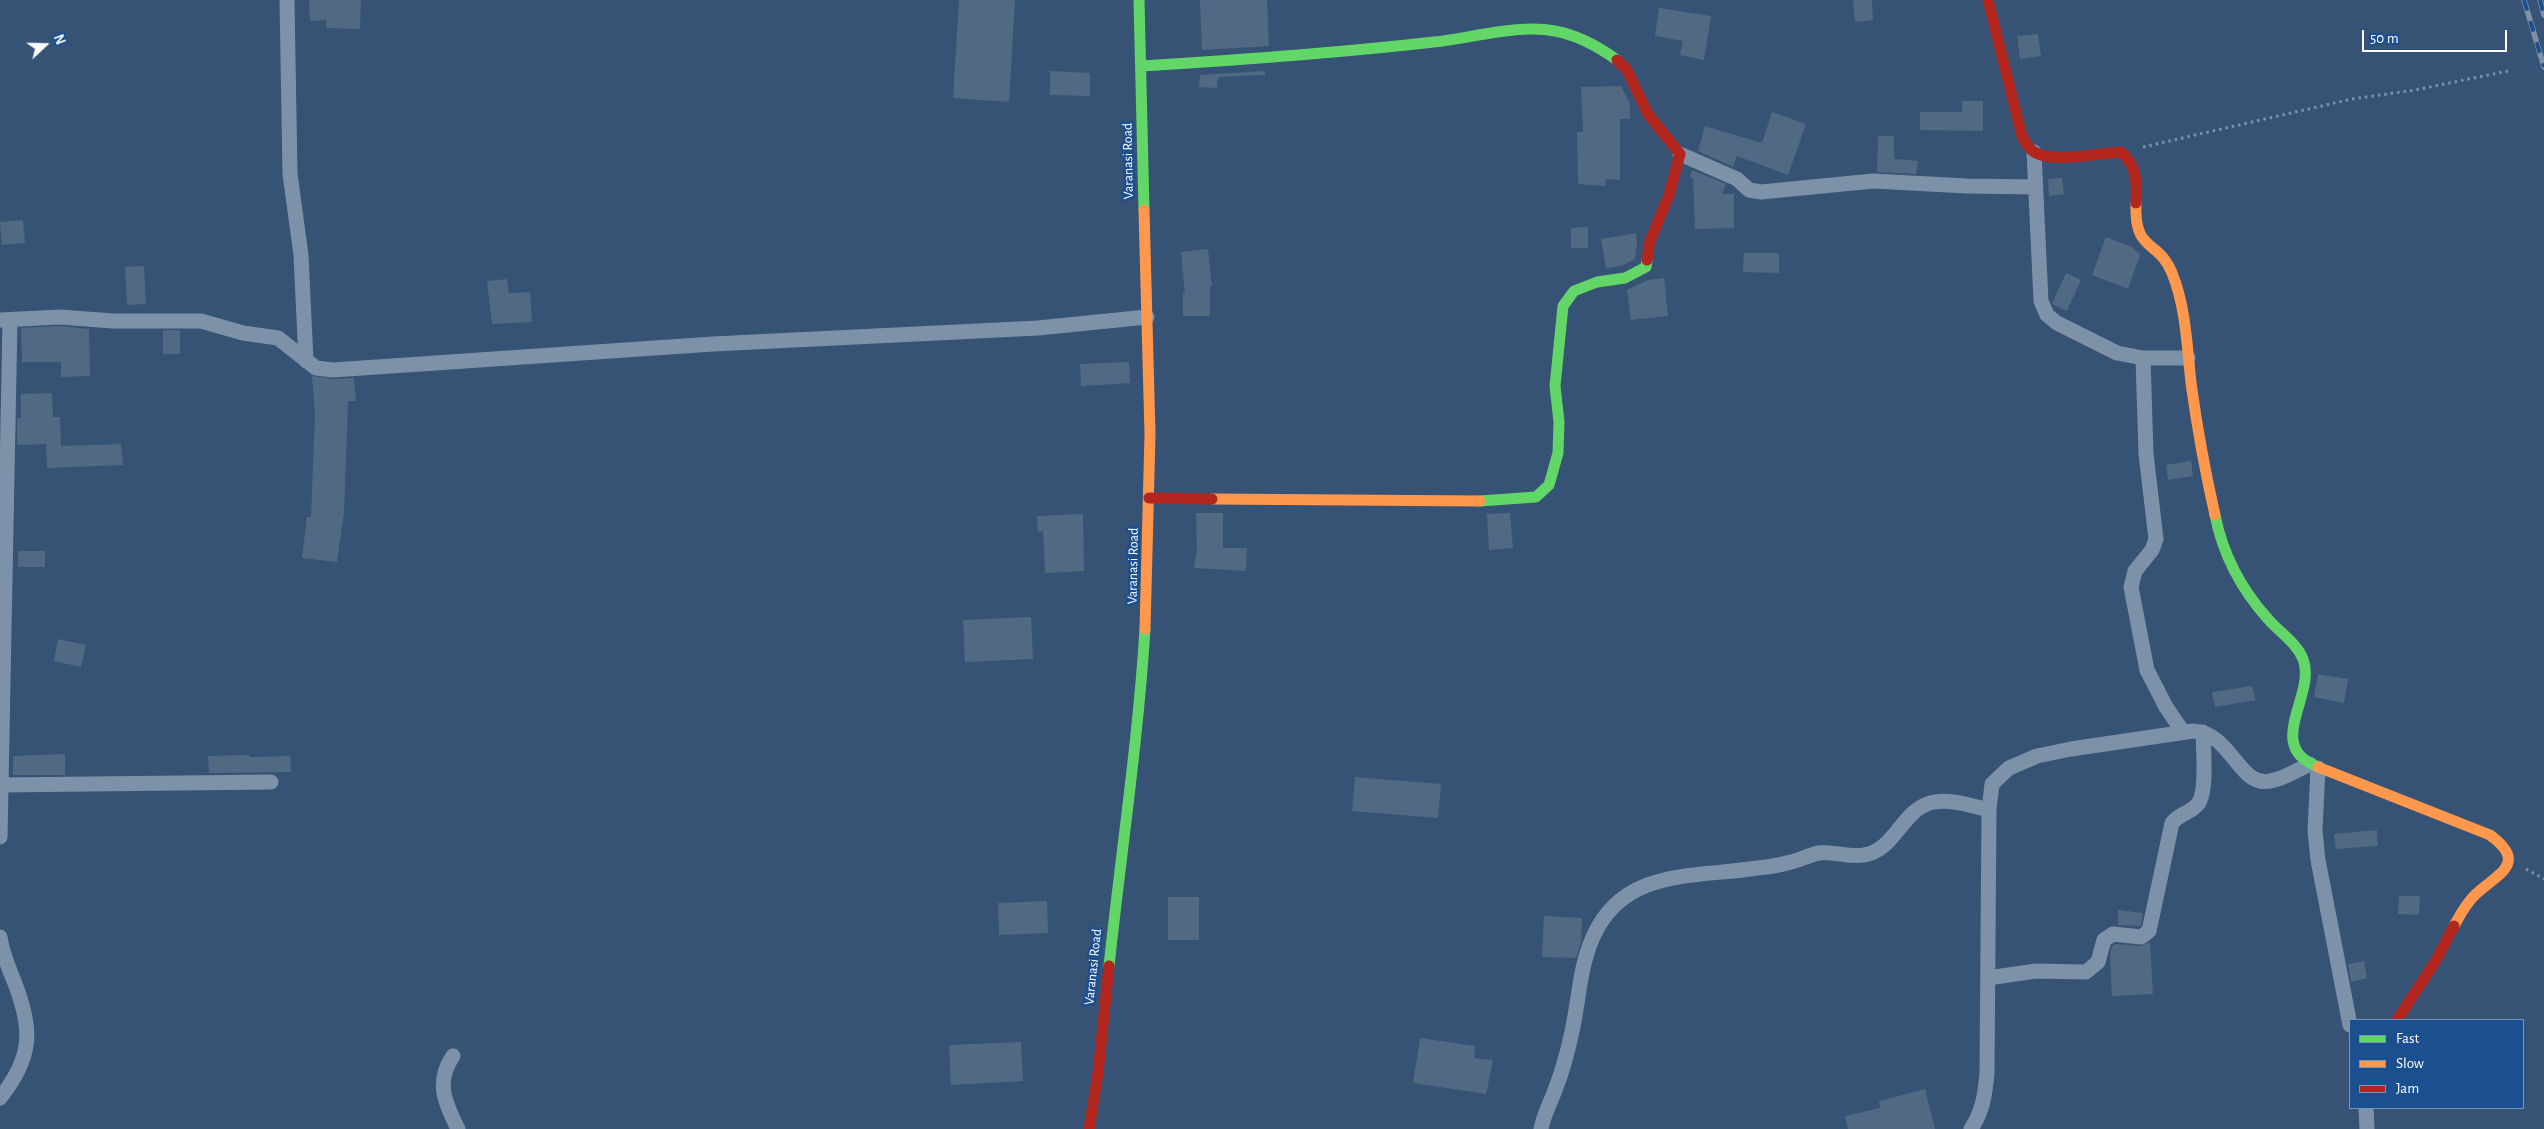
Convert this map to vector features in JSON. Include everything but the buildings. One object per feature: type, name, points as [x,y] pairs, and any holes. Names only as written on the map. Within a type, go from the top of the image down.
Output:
[{"type":"main road","name":"Varanasi Road","points":[[1089,1129],[1098,1073],[1120,860],[1140,713],[1147,598],[1149,498],[1147,317],[1139,0]]},
{"type":"main road","points":[[1988,0],[2022,136],[2027,146],[2034,152],[2055,157],[2121,152],[2129,157],[2133,164],[2136,179],[2136,225],[2140,236],[2147,244],[2163,255],[2173,277],[2188,358],[2202,454],[2226,556],[2238,580],[2267,619],[2301,654],[2305,667],[2302,692],[2293,725],[2296,752],[2301,759],[2314,766],[2490,835],[2502,845],[2509,855],[2509,862],[2505,870],[2481,888],[2463,911],[2438,958],[2413,991],[2398,1019]]},
{"type":"main road","points":[[1142,66],[1263,58],[1435,42],[1525,30],[1555,31],[1585,41],[1616,59],[1627,70],[1648,114],[1680,154],[1669,194],[1650,241],[1646,267],[1625,278],[1597,282],[1574,291],[1563,306],[1556,386],[1559,422],[1558,453],[1554,472],[1544,492],[1536,497],[1505,501],[1149,498]]},
{"type":"street","points":[[287,0],[290,174],[301,254],[306,362]]},
{"type":"street","points":[[2034,152],[2040,290],[2044,309],[2057,323],[2105,348],[2142,358],[2188,358]]},
{"type":"street","points":[[1680,154],[1738,179],[1749,190],[1761,192],[1873,181],[1966,186],[2036,187]]},
{"type":"street","points":[[0,837],[5,320],[60,317],[113,321],[201,321],[243,333],[278,338],[297,351],[306,362],[316,368],[333,370],[714,344],[1038,328],[1147,317]]},
{"type":"street","points":[[2142,358],[2146,454],[2156,539],[2152,550],[2135,571],[2131,587],[2147,670],[2166,707],[2183,732]]},
{"type":"street","points":[[1971,1129],[1979,1117],[1984,1102],[1987,1073],[1989,810],[1992,784],[2008,768],[2022,761],[2071,749],[2183,732],[2203,732],[2213,736],[2224,745],[2243,770],[2258,781],[2268,782],[2276,780],[2314,766],[2319,867],[2349,1020]]},
{"type":"street","points":[[1988,978],[2036,971],[2086,972],[2098,962],[2104,940],[2113,934],[2141,936],[2149,931],[2172,823],[2178,816],[2196,807],[2201,801],[2203,789],[2203,732]]},
{"type":"street","points":[[0,785],[271,782]]},
{"type":"street","points":[[1541,1129],[1544,1114],[1555,1090],[1572,1034],[1579,990],[1593,935],[1606,916],[1625,896],[1645,885],[1682,875],[1721,874],[1787,863],[1821,853],[1849,857],[1866,855],[1880,850],[1907,817],[1922,806],[1935,802],[1952,802],[1989,810]]},
{"type":"street","points":[[0,937],[4,956],[26,1014],[28,1039],[22,1066],[0,1098]]},
{"type":"street","points":[[453,1056],[447,1065],[442,1084],[444,1096],[458,1129]]},
{"type":"street","points":[[2366,1109],[2367,1129]]},
{"type":"path","points":[[2121,152],[2352,98],[2415,90],[2508,71]]},
{"type":"railway","points":[[2524,0],[2544,67]]},
{"type":"railway","points":[[2540,0],[2544,15]]},
{"type":"traffic: fast","points":[[1139,0],[1144,210]]},
{"type":"traffic: fast","points":[[1142,66],[1361,50],[1526,29],[1541,29],[1571,35],[1595,46],[1617,60]]},
{"type":"traffic: fast","points":[[1480,501],[1536,497],[1549,485],[1558,453],[1559,422],[1555,386],[1563,306],[1574,291],[1597,282],[1625,278],[1646,267],[1647,260]]},
{"type":"traffic: fast","points":[[2215,515],[2223,544],[2241,583],[2272,624],[2292,642],[2303,659],[2305,673],[2304,688],[2295,719],[2294,746],[2302,758],[2318,767]]},
{"type":"traffic: fast","points":[[1109,966],[1134,755],[1145,629]]},
{"type":"traffic: slow","points":[[2136,203],[2136,219],[2139,231],[2148,244],[2166,262],[2177,286],[2185,327],[2196,416],[2215,515]]},
{"type":"traffic: slow","points":[[1144,210],[1150,434],[1145,629]]},
{"type":"traffic: slow","points":[[1212,499],[1480,501]]},
{"type":"traffic: slow","points":[[2318,767],[2490,835],[2501,845],[2507,853],[2506,867],[2472,898],[2454,926]]},
{"type":"traffic: jam","points":[[1988,0],[2022,136],[2027,145],[2034,152],[2064,158],[2121,152],[2130,163],[2135,175],[2136,203]]},
{"type":"traffic: jam","points":[[1617,60],[1627,70],[1648,114],[1680,154],[1669,195],[1650,241],[1647,260]]},
{"type":"traffic: jam","points":[[1149,498],[1212,499]]},
{"type":"traffic: jam","points":[[2398,1019],[2435,962],[2454,926]]},
{"type":"traffic: jam","points":[[1089,1129],[1098,1073],[1109,966]]}]
